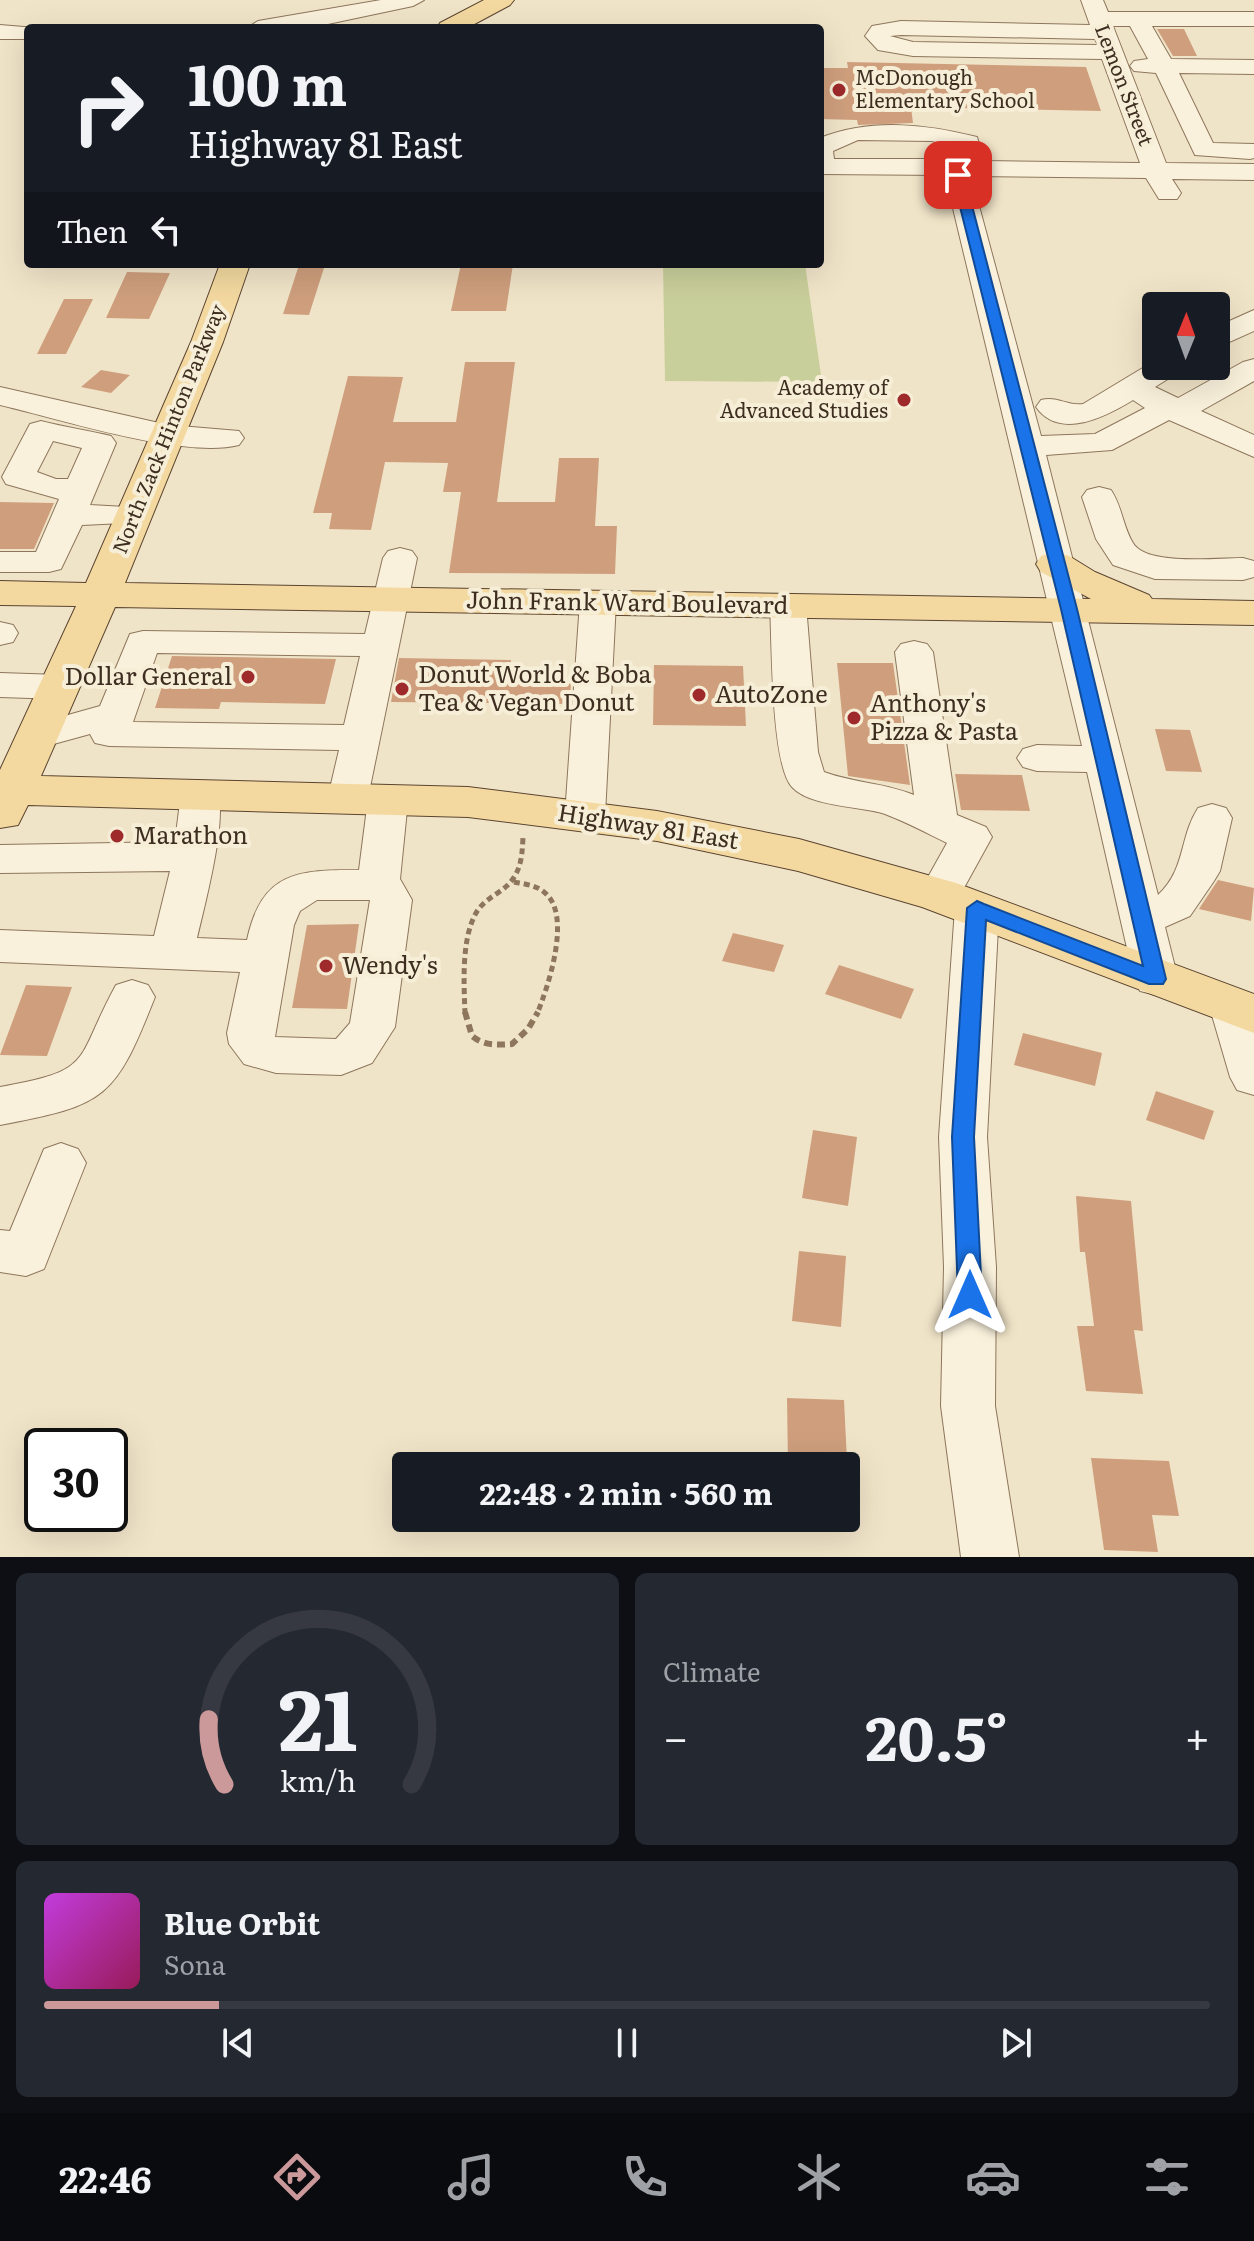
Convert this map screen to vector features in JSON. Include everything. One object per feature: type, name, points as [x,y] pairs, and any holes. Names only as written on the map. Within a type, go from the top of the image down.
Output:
[{"type":"main road","points":[[457,24],[502,0]]},
{"type":"main road","name":"North Zack Hinton Parkway","points":[[4,800],[52,707],[101,594],[207,342],[234,268]]},
{"type":"main road","points":[[1055,564],[1103,590],[1156,611]]},
{"type":"main road","name":"John Frank Ward Boulevard","points":[[0,593],[1254,613]]},
{"type":"main road","name":"Highway 81 East","points":[[4,800],[201,794],[368,798],[585,815],[757,845],[958,902],[1243,1010]]},
{"type":"street","points":[[290,24],[413,0]]},
{"type":"street","points":[[1137,19],[1185,105],[1204,150],[1254,151]]},
{"type":"street","points":[[1254,19],[1137,19],[1105,34],[913,49],[886,45],[876,36],[880,31],[901,28],[1105,34],[1161,66],[1254,67]]},
{"type":"street","points":[[0,32],[24,32]]},
{"type":"street","name":"Lemon Street","points":[[1105,34],[1156,170],[1169,195]]},
{"type":"street","points":[[1133,105],[1185,105]]},
{"type":"street","points":[[824,166],[1254,172]]},
{"type":"street","points":[[965,168],[958,175],[1055,564],[1069,609],[1156,979]]},
{"type":"street","points":[[1223,171],[1249,190]]},
{"type":"street","points":[[1000,192],[1169,195],[1249,190]]},
{"type":"street","points":[[1230,332],[1254,319]]},
{"type":"street","points":[[1025,446],[1101,443],[1168,408],[1185,407],[1254,368]]},
{"type":"street","points":[[1052,407],[1061,413],[1078,415],[1093,411],[1142,380]]},
{"type":"street","points":[[1131,386],[1168,408],[1254,447]]},
{"type":"street","points":[[3,408],[73,431]]},
{"type":"street","points":[[3,408],[73,431],[228,438]]},
{"type":"street","points":[[73,431],[18,477],[53,489],[75,502],[132,515]]},
{"type":"street","points":[[0,562],[49,562],[75,502],[73,431]]},
{"type":"street","points":[[1099,497],[1113,539],[1125,558],[1155,568],[1243,569]]},
{"type":"street","points":[[384,897],[308,885],[283,902],[272,925],[251,1020],[252,1044],[260,1051],[276,1055],[341,1057],[356,1050],[372,1027],[384,897],[360,738],[400,558]]},
{"type":"street","points":[[585,815],[598,602]]},
{"type":"street","points":[[788,605],[798,752],[807,780],[846,795],[891,801],[971,837],[958,902],[963,1137],[970,1267],[968,1406],[990,1557]]},
{"type":"street","points":[[360,738],[109,734],[143,642],[379,645]]},
{"type":"street","points":[[914,652],[938,822]]},
{"type":"street","points":[[0,685],[52,707],[117,714]]},
{"type":"street","points":[[1037,758],[1104,759]]},
{"type":"street","points":[[172,953],[194,856],[201,794]]},
{"type":"street","points":[[1140,920],[1175,905],[1199,871],[1212,818]]},
{"type":"street","points":[[0,859],[194,856]]},
{"type":"street","points":[[283,902],[283,932],[267,1021],[273,1028],[296,1038],[326,1038],[354,1019],[372,930],[384,897]]},
{"type":"street","points":[[0,946],[264,957]]},
{"type":"street","points":[[0,1106],[50,1098],[79,1088],[97,1075],[111,1050],[132,997]]},
{"type":"street","points":[[1243,1010],[1254,1077]]},
{"type":"street","points":[[0,1251],[26,1254],[61,1163]]},
{"type":"path","points":[[514,882],[548,894],[556,909],[557,931],[549,986],[531,1025],[512,1044],[487,1045],[469,1034],[463,1016],[473,917],[485,901],[514,882],[521,860],[526,808]]},
{"type":"green space","points":[[663,268],[806,268],[822,382],[665,381]]},
{"type":"building","points":[[1157,29],[1184,29],[1197,56],[1173,56]]},
{"type":"building","points":[[847,62],[1086,67],[1101,111],[911,107],[913,123],[858,125],[857,120],[824,119],[824,68],[848,68]]},
{"type":"building","points":[[298,268],[324,268],[309,315],[283,314]]},
{"type":"building","points":[[460,268],[512,268],[506,311],[451,311]]},
{"type":"building","points":[[127,272],[170,273],[149,319],[106,318]]},
{"type":"building","points":[[64,299],[93,299],[66,354],[37,354]]},
{"type":"building","points":[[465,362],[515,362],[497,502],[555,502],[559,458],[599,458],[595,526],[617,526],[615,574],[449,573],[461,492],[443,492],[448,463],[385,462],[371,530],[329,529],[332,513],[313,513],[348,376],[403,377],[393,422],[456,422]]},
{"type":"building","points":[[101,370],[130,375],[111,393],[81,387]]},
{"type":"building","points":[[0,502],[54,503],[34,549],[0,549]]},
{"type":"building","name":"Dollar General","points":[[172,656],[336,659],[325,704],[221,702],[219,709],[155,708]]},
{"type":"building","points":[[399,658],[511,660],[509,681],[571,682],[570,704],[391,702]]},
{"type":"building","points":[[837,663],[893,663],[910,785],[848,776]]},
{"type":"building","name":"AutoZone","points":[[654,665],[743,666],[746,726],[653,725]]},
{"type":"building","points":[[1155,729],[1190,730],[1202,772],[1166,771]]},
{"type":"building","points":[[955,774],[1022,775],[1030,811],[961,810]]},
{"type":"building","points":[[1218,880],[1254,888],[1251,921],[1199,909]]},
{"type":"building","name":"Wendy's","points":[[359,924],[347,1009],[292,1008],[307,925]]},
{"type":"building","points":[[733,933],[784,945],[774,972],[722,961]]},
{"type":"building","points":[[839,965],[914,989],[901,1019],[825,994]]},
{"type":"building","points":[[26,985],[72,987],[47,1056],[0,1055]]},
{"type":"building","points":[[1023,1033],[1102,1053],[1095,1086],[1014,1065]]},
{"type":"building","points":[[1156,1091],[1214,1111],[1204,1140],[1146,1120]]},
{"type":"building","points":[[813,1130],[857,1137],[848,1206],[802,1198]]},
{"type":"building","points":[[1076,1196],[1131,1201],[1143,1331],[1134,1330],[1143,1394],[1086,1391],[1077,1326],[1094,1326],[1085,1252],[1080,1252]]},
{"type":"building","points":[[799,1251],[846,1256],[841,1327],[792,1321]]},
{"type":"building","points":[[787,1398],[844,1400],[847,1452],[788,1452]]},
{"type":"building","points":[[1091,1458],[1169,1461],[1179,1516],[1152,1515],[1158,1552],[1104,1550]]},
{"type":"place","name":"McDonough Elementary School","points":[[839,90]]},
{"type":"place","name":"Academy of Advanced Studies","points":[[904,400]]},
{"type":"place","name":"Dollar General","points":[[248,677]]},
{"type":"place","name":"Donut World & Boba Tea & Vegan Donut","points":[[402,689]]},
{"type":"place","name":"AutoZone","points":[[699,695]]},
{"type":"place","name":"Anthony's Pizza & Pasta","points":[[854,718]]},
{"type":"place","name":"Marathon","points":[[117,836]]},
{"type":"place","name":"Wendy's","points":[[326,966]]},
{"type":"route","points":[[958,175],[1055,564],[1069,609],[1156,979],[977,908],[963,1137],[970,1295]]}]
